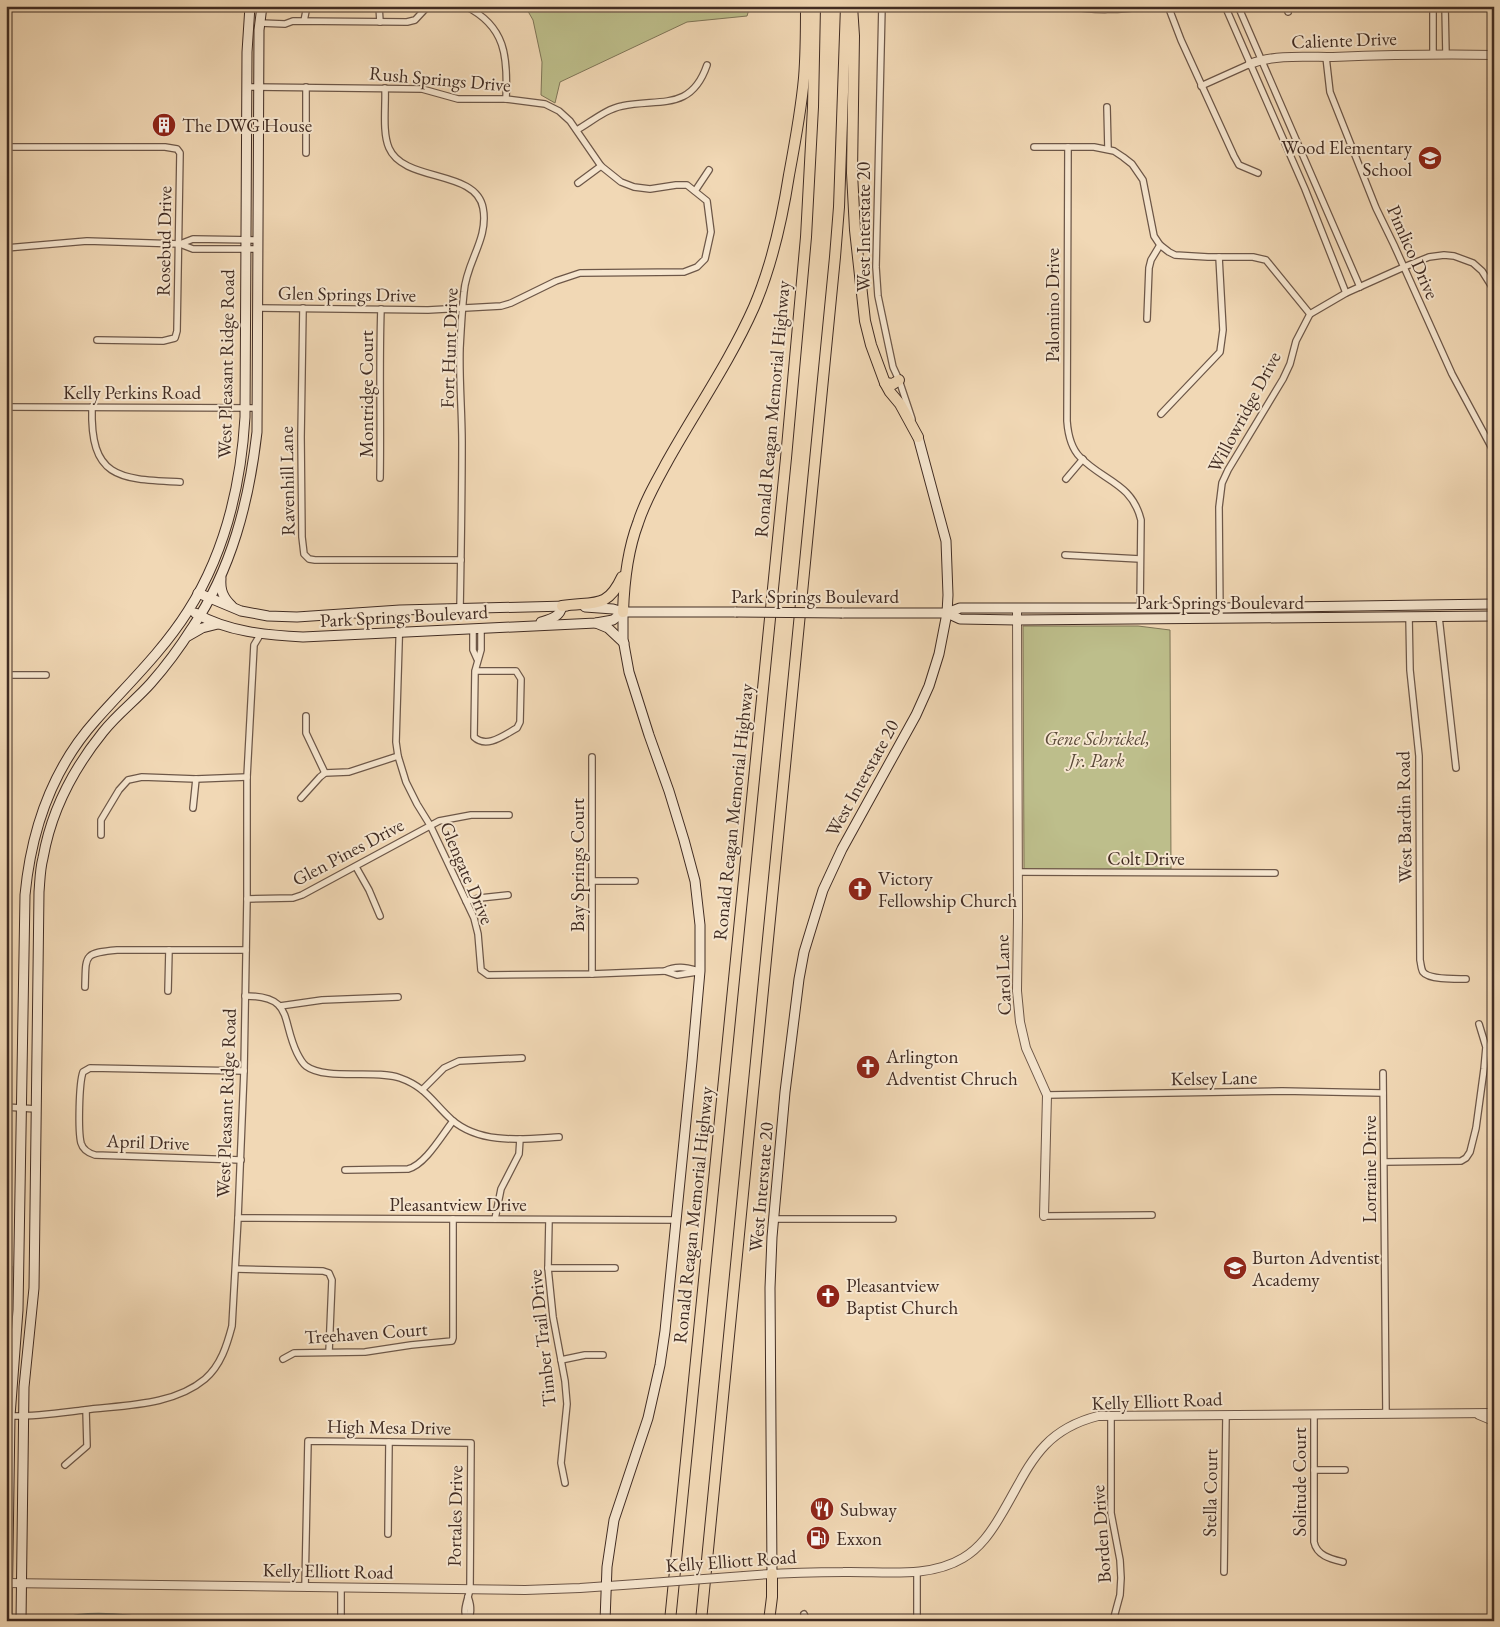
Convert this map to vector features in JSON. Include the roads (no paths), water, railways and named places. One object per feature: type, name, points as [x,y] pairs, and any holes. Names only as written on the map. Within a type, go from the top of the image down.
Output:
[{"type":"highway","points":[[562,606],[592,603],[605,599],[616,590],[625,569],[637,524],[647,498],[736,344],[754,307],[768,271],[786,199],[804,77],[806,6]]},
{"type":"highway","name":"Ronald Reagan Memorial Highway","points":[[670,1621],[786,458],[807,220],[815,6]]},
{"type":"highway","points":[[701,1621],[835,257],[839,207],[846,6]]},
{"type":"highway","points":[[852,6],[854,36],[852,173],[854,230],[865,321],[871,345],[885,383],[900,404],[918,437]]},
{"type":"highway","points":[[885,383],[893,384],[899,380]]},
{"type":"highway","points":[[623,612],[625,569]]},
{"type":"highway","points":[[769,1621],[772,1574]]},
{"type":"main road","name":"West Pleasant Ridge Road","points":[[7,1621],[8,1416],[18,1310],[25,896],[28,864],[34,834],[58,774],[94,722],[148,666],[189,610],[223,538],[235,500],[243,445],[245,408],[246,87],[250,6]]},
{"type":"main road","name":"West Pleasant Ridge Road","points":[[21,1621],[24,1387],[34,1288],[39,892],[42,858],[64,793],[78,770],[104,732],[151,683],[200,616],[235,541],[243,514],[252,474],[257,432],[259,88],[262,6]]},
{"type":"main road","name":"West Interstate 20","points":[[772,1574],[770,1288],[773,1219],[785,1092],[799,979],[804,952],[823,890],[834,865],[916,715],[929,686],[939,654],[947,613],[946,541],[918,437]]},
{"type":"main road","points":[[221,573],[224,598],[244,612]]},
{"type":"main road","name":"Park Springs Boulevard","points":[[198,593],[244,612],[268,616],[297,617],[400,610],[562,606],[613,608],[623,612],[947,613],[960,608],[1220,608],[1494,604]]},
{"type":"main road","points":[[1483,604],[1483,616]]},
{"type":"main road","points":[[1369,605],[1369,617]]},
{"type":"main road","points":[[521,626],[555,618],[561,611],[562,606]]},
{"type":"main road","name":"Park Springs Boulevard","points":[[189,610],[219,624],[260,635],[303,637],[596,623],[613,620],[623,612]]},
{"type":"main road","points":[[605,1621],[607,1567],[614,1520],[648,1418],[660,1365],[677,1220],[700,971],[700,924],[695,881],[669,791],[634,692],[624,643],[623,612]]},
{"type":"main road","name":"Park Springs Boulevard","points":[[947,613],[960,619],[1017,620],[1494,616]]},
{"type":"main road","points":[[596,623],[608,628],[624,643]]},
{"type":"main road","points":[[186,637],[202,628],[219,624]]},
{"type":"street","points":[[304,22],[307,6]]},
{"type":"street","points":[[379,6],[380,22]]},
{"type":"street","points":[[260,23],[285,24],[293,21],[407,22],[415,20],[428,6]]},
{"type":"street","points":[[465,6],[484,18],[496,31],[501,40],[507,73],[506,99]]},
{"type":"street","name":"West Interstate 20","points":[[882,6],[876,267],[878,296],[893,367],[918,437]]},
{"type":"street","points":[[1070,6],[1092,9],[1145,6]]},
{"type":"street","points":[[1168,6],[1202,86],[1239,165],[1258,173]]},
{"type":"street","points":[[1225,6],[1305,189],[1346,293]]},
{"type":"street","points":[[1238,6],[1360,287]]},
{"type":"street","points":[[1433,6],[1433,54]]},
{"type":"street","points":[[1445,6],[1446,54]]},
{"type":"street","name":"Caliente Drive","points":[[1202,86],[1260,60],[1433,54],[1494,55]]},
{"type":"street","name":"Pimlico Drive","points":[[1326,57],[1330,92],[1376,208],[1452,374],[1494,452]]},
{"type":"street","points":[[577,130],[614,108],[624,105],[683,98],[695,86],[707,65]]},
{"type":"street","name":"Rush Springs Drive","points":[[246,87],[422,89],[466,100],[506,99],[545,104],[559,111],[570,121],[601,166],[616,179],[634,187],[650,190],[687,185],[695,191]]},
{"type":"street","points":[[306,88],[306,153]]},
{"type":"street","name":"Fort Hunt Drive","points":[[386,88],[386,137],[389,149],[395,157],[407,166],[467,187],[479,198],[483,206],[484,218],[481,240],[469,269],[464,290],[460,349],[462,440],[460,609]]},
{"type":"street","points":[[1107,107],[1108,149]]},
{"type":"street","name":"Rosebud Drive","points":[[6,147],[164,147],[177,149],[180,152],[180,244],[176,335],[174,338],[163,340],[98,340]]},
{"type":"street","points":[[1034,147],[1094,147],[1108,149],[1123,157],[1132,164],[1143,180],[1150,224],[1154,236],[1160,245],[1175,255],[1254,257],[1266,260],[1310,314],[1346,293],[1404,266],[1444,254],[1473,263],[1491,279],[1494,290]]},
{"type":"street","name":"Palomino Drive","points":[[1068,147],[1068,434],[1075,450],[1083,459],[1128,494],[1135,502],[1141,520],[1140,608]]},
{"type":"street","points":[[578,183],[601,166]]},
{"type":"street","points":[[695,191],[709,170]]},
{"type":"street","name":"Glen Springs Drive","points":[[259,308],[428,310],[501,306],[511,303],[556,280],[580,273],[684,272],[697,267],[705,259],[711,232],[707,202],[695,191]]},
{"type":"street","points":[[180,244],[193,239],[259,244]]},
{"type":"street","points":[[6,248],[87,241],[180,244],[193,249],[259,244]]},
{"type":"street","points":[[1147,319],[1149,268],[1151,260],[1160,245]]},
{"type":"street","points":[[1161,414],[1220,352],[1223,330],[1220,257]]},
{"type":"street","name":"Ravenhill Lane","points":[[303,308],[301,438],[302,537],[304,554],[309,559],[315,560],[461,560]]},
{"type":"street","name":"Montridge Court","points":[[380,478],[382,434],[381,309]]},
{"type":"street","name":"Willowridge Drive","points":[[1220,618],[1219,507],[1222,483],[1283,379],[1290,364],[1296,341],[1310,314]]},
{"type":"street","name":"Kelly Perkins Road","points":[[6,407],[257,408]]},
{"type":"street","points":[[92,407],[93,442],[106,465],[117,474],[126,477],[180,482]]},
{"type":"street","points":[[1066,479],[1083,459]]},
{"type":"street","points":[[1064,555],[1140,559]]},
{"type":"street","points":[[6,578],[6,604]]},
{"type":"street","name":"Carol Lane","points":[[1017,609],[1017,992],[1020,1022],[1026,1048],[1047,1095],[1045,1216]]},
{"type":"street","name":"Glengate Drive","points":[[400,610],[396,742],[398,756],[406,782],[430,825],[466,901],[478,934],[481,970],[485,973],[592,974],[665,971],[681,974],[700,971]]},
{"type":"street","name":"West Bardin Road","points":[[1409,617],[1410,670],[1419,756],[1420,960],[1422,969],[1427,975],[1466,980]]},
{"type":"street","points":[[1439,617],[1456,768]]},
{"type":"street","points":[[475,670],[516,671],[521,679],[520,722],[516,728],[487,743],[478,741],[474,737],[475,670],[477,659],[473,650],[477,629]]},
{"type":"street","name":"West Pleasant Ridge Road","points":[[23,1417],[56,1415],[160,1400],[186,1392],[212,1373],[226,1348],[232,1326],[241,1160],[247,900],[246,777],[254,645],[260,635]]},
{"type":"street","points":[[6,675],[46,675]]},
{"type":"street","points":[[306,716],[306,733],[325,773]]},
{"type":"street","points":[[301,798],[325,773],[349,772],[398,756]]},
{"type":"street","name":"Bay Springs Court","points":[[592,756],[592,974]]},
{"type":"street","points":[[101,835],[101,820],[119,790],[128,780],[142,777],[196,779],[246,777]]},
{"type":"street","points":[[193,808],[196,779]]},
{"type":"street","name":"Glen Pines Drive","points":[[247,900],[293,898],[302,895],[430,825],[457,816],[509,815]]},
{"type":"street","points":[[356,867],[369,890],[380,916]]},
{"type":"street","name":"Colt Drive","points":[[1018,872],[1275,873]]},
{"type":"street","points":[[592,881],[635,881]]},
{"type":"street","points":[[466,901],[508,895]]},
{"type":"street","points":[[86,987],[86,962],[92,953],[117,950],[246,950]]},
{"type":"street","points":[[168,991],[169,950]]},
{"type":"street","name":"Glengate Drive","points":[[665,971],[673,967],[681,967],[700,971]]},
{"type":"street","points":[[681,967],[681,974]]},
{"type":"street","points":[[245,996],[266,998],[280,1006],[285,1013],[295,1049],[305,1065],[321,1072],[400,1078],[429,1095],[453,1121],[483,1136],[520,1139],[559,1137]]},
{"type":"street","points":[[280,1006],[322,1000],[398,997]]},
{"type":"street","points":[[1384,1162],[1462,1161],[1470,1152],[1476,1128],[1486,1047],[1479,1024]]},
{"type":"street","points":[[422,1090],[444,1068],[459,1061],[522,1058]]},
{"type":"street","name":"April Drive","points":[[241,1160],[95,1155],[86,1151],[81,1143],[80,1129],[81,1076],[86,1069],[111,1067],[244,1070]]},
{"type":"street","name":"Lorraine Drive","points":[[1383,1073],[1386,1414]]},
{"type":"street","name":"Kelsey Lane","points":[[1047,1095],[1282,1091],[1383,1093]]},
{"type":"street","points":[[6,1108],[36,1109]]},
{"type":"street","points":[[345,1170],[408,1169],[416,1166],[423,1160],[453,1121]]},
{"type":"street","points":[[495,1218],[501,1189],[519,1154],[520,1139]]},
{"type":"street","points":[[1045,1216],[1152,1215]]},
{"type":"street","name":"Pleasantview Drive","points":[[238,1218],[677,1220]]},
{"type":"street","name":"Treehaven Court","points":[[283,1359],[294,1353],[364,1352],[452,1341],[454,1338],[454,1219]]},
{"type":"street","points":[[773,1219],[892,1219]]},
{"type":"street","name":"Timber Trail Drive","points":[[549,1220],[548,1268],[553,1317],[567,1404],[561,1463],[564,1483]]},
{"type":"street","points":[[548,1268],[616,1268]]},
{"type":"street","points":[[236,1269],[323,1271],[329,1273],[332,1280],[329,1352]]},
{"type":"street","points":[[561,1360],[586,1355],[604,1355]]},
{"type":"street","points":[[65,1465],[87,1446],[86,1410]]},
{"type":"street","points":[[1475,1413],[1491,1420],[1494,1424]]},
{"type":"street","name":"Kelly Elliott Road","points":[[7,1583],[341,1587],[469,1593],[606,1586],[772,1574],[927,1571],[946,1566],[974,1550],[992,1529],[1034,1458],[1053,1437],[1080,1421],[1111,1415],[1494,1413]]},
{"type":"street","name":"Solitude Court","points":[[1314,1414],[1315,1548],[1323,1555],[1343,1562]]},
{"type":"street","name":"Borden Drive","points":[[1111,1415],[1111,1513],[1120,1560],[1121,1578],[1118,1603],[1113,1621]]},
{"type":"street","name":"Stella Court","points":[[1224,1572],[1226,1415]]},
{"type":"street","points":[[8,1416],[23,1417]]},
{"type":"street","name":"High Mesa Drive","points":[[305,1587],[308,1440],[471,1442]]},
{"type":"street","points":[[388,1534],[389,1442]]},
{"type":"street","name":"Portales Drive","points":[[467,1621],[465,1605],[469,1593],[471,1442]]},
{"type":"street","points":[[1314,1470],[1345,1470]]},
{"type":"street","points":[[917,1572],[917,1621]]},
{"type":"street","points":[[341,1587],[341,1621]]},
{"type":"street","points":[[804,1614],[808,1621]]},
{"type":"waterway","points":[[55,1621],[78,1615],[103,1614],[134,1616],[148,1621]]},
{"type":"place","name":"The DWG House","points":[[164,125]]},
{"type":"place","name":"Wood Elementary School","points":[[1430,158]]},
{"type":"place","name":"Victory Fellowship Church","points":[[860,889]]},
{"type":"place","name":"Arlington Adventist Chruch","points":[[868,1067]]},
{"type":"place","name":"Burton Adventist Academy","points":[[1235,1268]]},
{"type":"place","name":"Pleasantview Baptist Church","points":[[828,1296]]},
{"type":"place","name":"Subway","points":[[822,1509]]},
{"type":"place","name":"Exxon","points":[[818,1538]]},
{"type":"park label","name":"Gene Schrickel, Jr. Park","points":[[1097,749]]}]
